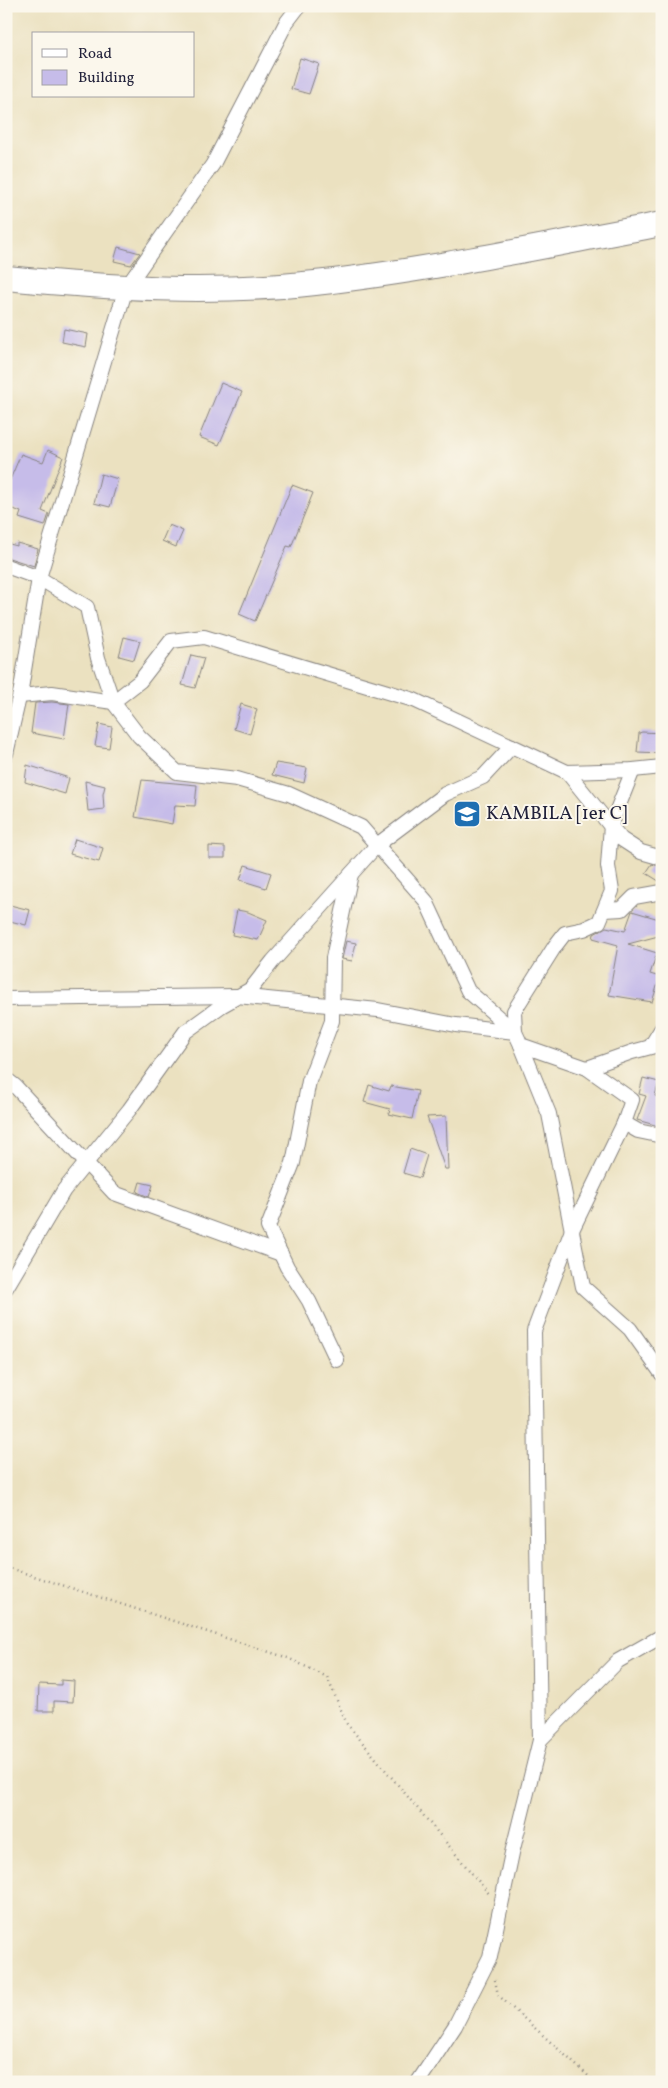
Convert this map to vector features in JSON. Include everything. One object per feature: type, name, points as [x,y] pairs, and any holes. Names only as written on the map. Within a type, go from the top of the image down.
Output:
[{"type":"highway","points":[[6,278],[126,288],[223,289],[315,283],[407,270],[662,224]]},
{"type":"street","points":[[6,754],[20,696],[39,578],[126,288],[213,164],[286,22],[299,6]]},
{"type":"street","points":[[6,566],[39,578],[87,607],[98,658],[113,702],[138,736],[177,772],[237,778],[289,794],[361,827],[426,901],[468,991],[515,1032]]},
{"type":"street","points":[[20,696],[52,693],[113,702],[140,681],[171,641],[204,637],[414,700],[567,772],[621,839],[641,852],[662,858]]},
{"type":"street","points":[[6,1288],[64,1190],[129,1110],[185,1032],[220,1006],[251,989],[273,961],[376,845],[445,794],[483,777],[512,746]]},
{"type":"street","points":[[567,772],[662,767]]},
{"type":"street","points":[[633,770],[611,825],[608,866],[612,891],[599,922],[584,929],[565,933],[555,946],[514,1010],[515,1032],[549,1114],[583,1288],[630,1329],[662,1374]]},
{"type":"street","points":[[337,1360],[309,1301],[281,1254],[268,1227],[293,1163],[309,1081],[332,1021],[333,958],[351,874]]},
{"type":"street","points":[[604,910],[622,909],[634,897],[662,892]]},
{"type":"street","points":[[6,999],[237,996],[378,1010],[456,1025],[515,1032]]},
{"type":"street","points":[[587,1068],[656,1045],[662,1028]]},
{"type":"street","points":[[418,2082],[455,2026],[490,1957],[540,1740],[534,1331],[572,1230],[624,1123],[632,1100],[587,1068],[521,1045]]},
{"type":"street","points":[[6,1079],[16,1086],[114,1193],[281,1254]]},
{"type":"street","points":[[624,1123],[638,1131],[662,1136]]},
{"type":"street","points":[[540,1740],[618,1661],[662,1636]]},
{"type":"path","points":[[6,1567],[288,1658],[328,1677],[347,1724],[500,1908]]},
{"type":"path","points":[[490,1957],[498,1995],[595,2082]]},
{"type":"building","points":[[300,58],[319,64],[309,94],[291,89]]},
{"type":"building","points":[[118,247],[140,253],[131,265],[114,261]]},
{"type":"building","points":[[64,329],[88,334],[86,347],[62,342]]},
{"type":"building","points":[[221,383],[242,392],[219,445],[199,437]]},
{"type":"building","points":[[48,450],[63,457],[42,511],[49,514],[45,526],[19,518],[21,512],[6,506],[6,489],[21,454],[43,462]]},
{"type":"building","points":[[101,474],[118,479],[110,507],[94,503]]},
{"type":"building","points":[[292,485],[313,493],[291,547],[287,546],[255,621],[239,614]]},
{"type":"building","points":[[169,525],[183,531],[176,547],[162,541]]},
{"type":"building","points":[[6,543],[17,546],[17,543],[38,549],[34,566],[6,557]]},
{"type":"building","points":[[124,637],[140,641],[134,660],[119,656]]},
{"type":"building","points":[[191,655],[204,658],[195,688],[182,685]]},
{"type":"building","points":[[35,703],[69,704],[64,739],[31,733]]},
{"type":"building","points":[[241,704],[257,709],[250,734],[234,729]]},
{"type":"building","points":[[99,724],[112,727],[109,748],[95,746]]},
{"type":"building","points":[[639,733],[662,733],[662,753],[637,752]]},
{"type":"building","points":[[276,763],[307,768],[304,783],[272,775]]},
{"type":"building","points":[[27,765],[69,778],[65,794],[25,782]]},
{"type":"building","points":[[142,780],[197,785],[195,806],[175,805],[172,824],[135,817]]},
{"type":"building","points":[[85,781],[105,786],[103,794],[104,809],[88,811]]},
{"type":"building","points":[[75,839],[103,848],[99,862],[70,854]]},
{"type":"building","points":[[209,846],[225,847],[225,858],[209,858]]},
{"type":"building","points":[[652,864],[662,867],[662,883],[646,873]]},
{"type":"building","points":[[245,865],[271,873],[266,888],[240,880]]},
{"type":"building","points":[[6,904],[30,910],[26,925],[6,920]]},
{"type":"building","points":[[237,910],[248,912],[267,920],[258,940],[232,935]]},
{"type":"building","points":[[632,911],[659,919],[662,931],[662,935],[628,944],[657,953],[650,974],[660,977],[652,1002],[609,995],[618,945],[593,938],[594,934],[606,927],[625,931]]},
{"type":"building","points":[[346,941],[356,943],[352,961],[342,959]]},
{"type":"building","points":[[643,1078],[659,1082],[655,1096],[662,1099],[662,1127],[637,1120],[646,1096],[639,1094]]},
{"type":"building","points":[[369,1085],[389,1091],[391,1086],[418,1091],[412,1119],[389,1114],[390,1109],[364,1102]]},
{"type":"building","points":[[446,1116],[448,1169],[445,1169],[427,1117]]},
{"type":"building","points":[[410,1149],[427,1155],[420,1178],[403,1173]]},
{"type":"building","points":[[140,1182],[153,1185],[149,1197],[137,1192]]},
{"type":"building","points":[[61,1680],[74,1681],[73,1702],[54,1701],[54,1711],[38,1711],[39,1684],[61,1685]]},
{"type":"place","name":"KAMBILA [1er C]","points":[[467,814]]}]
